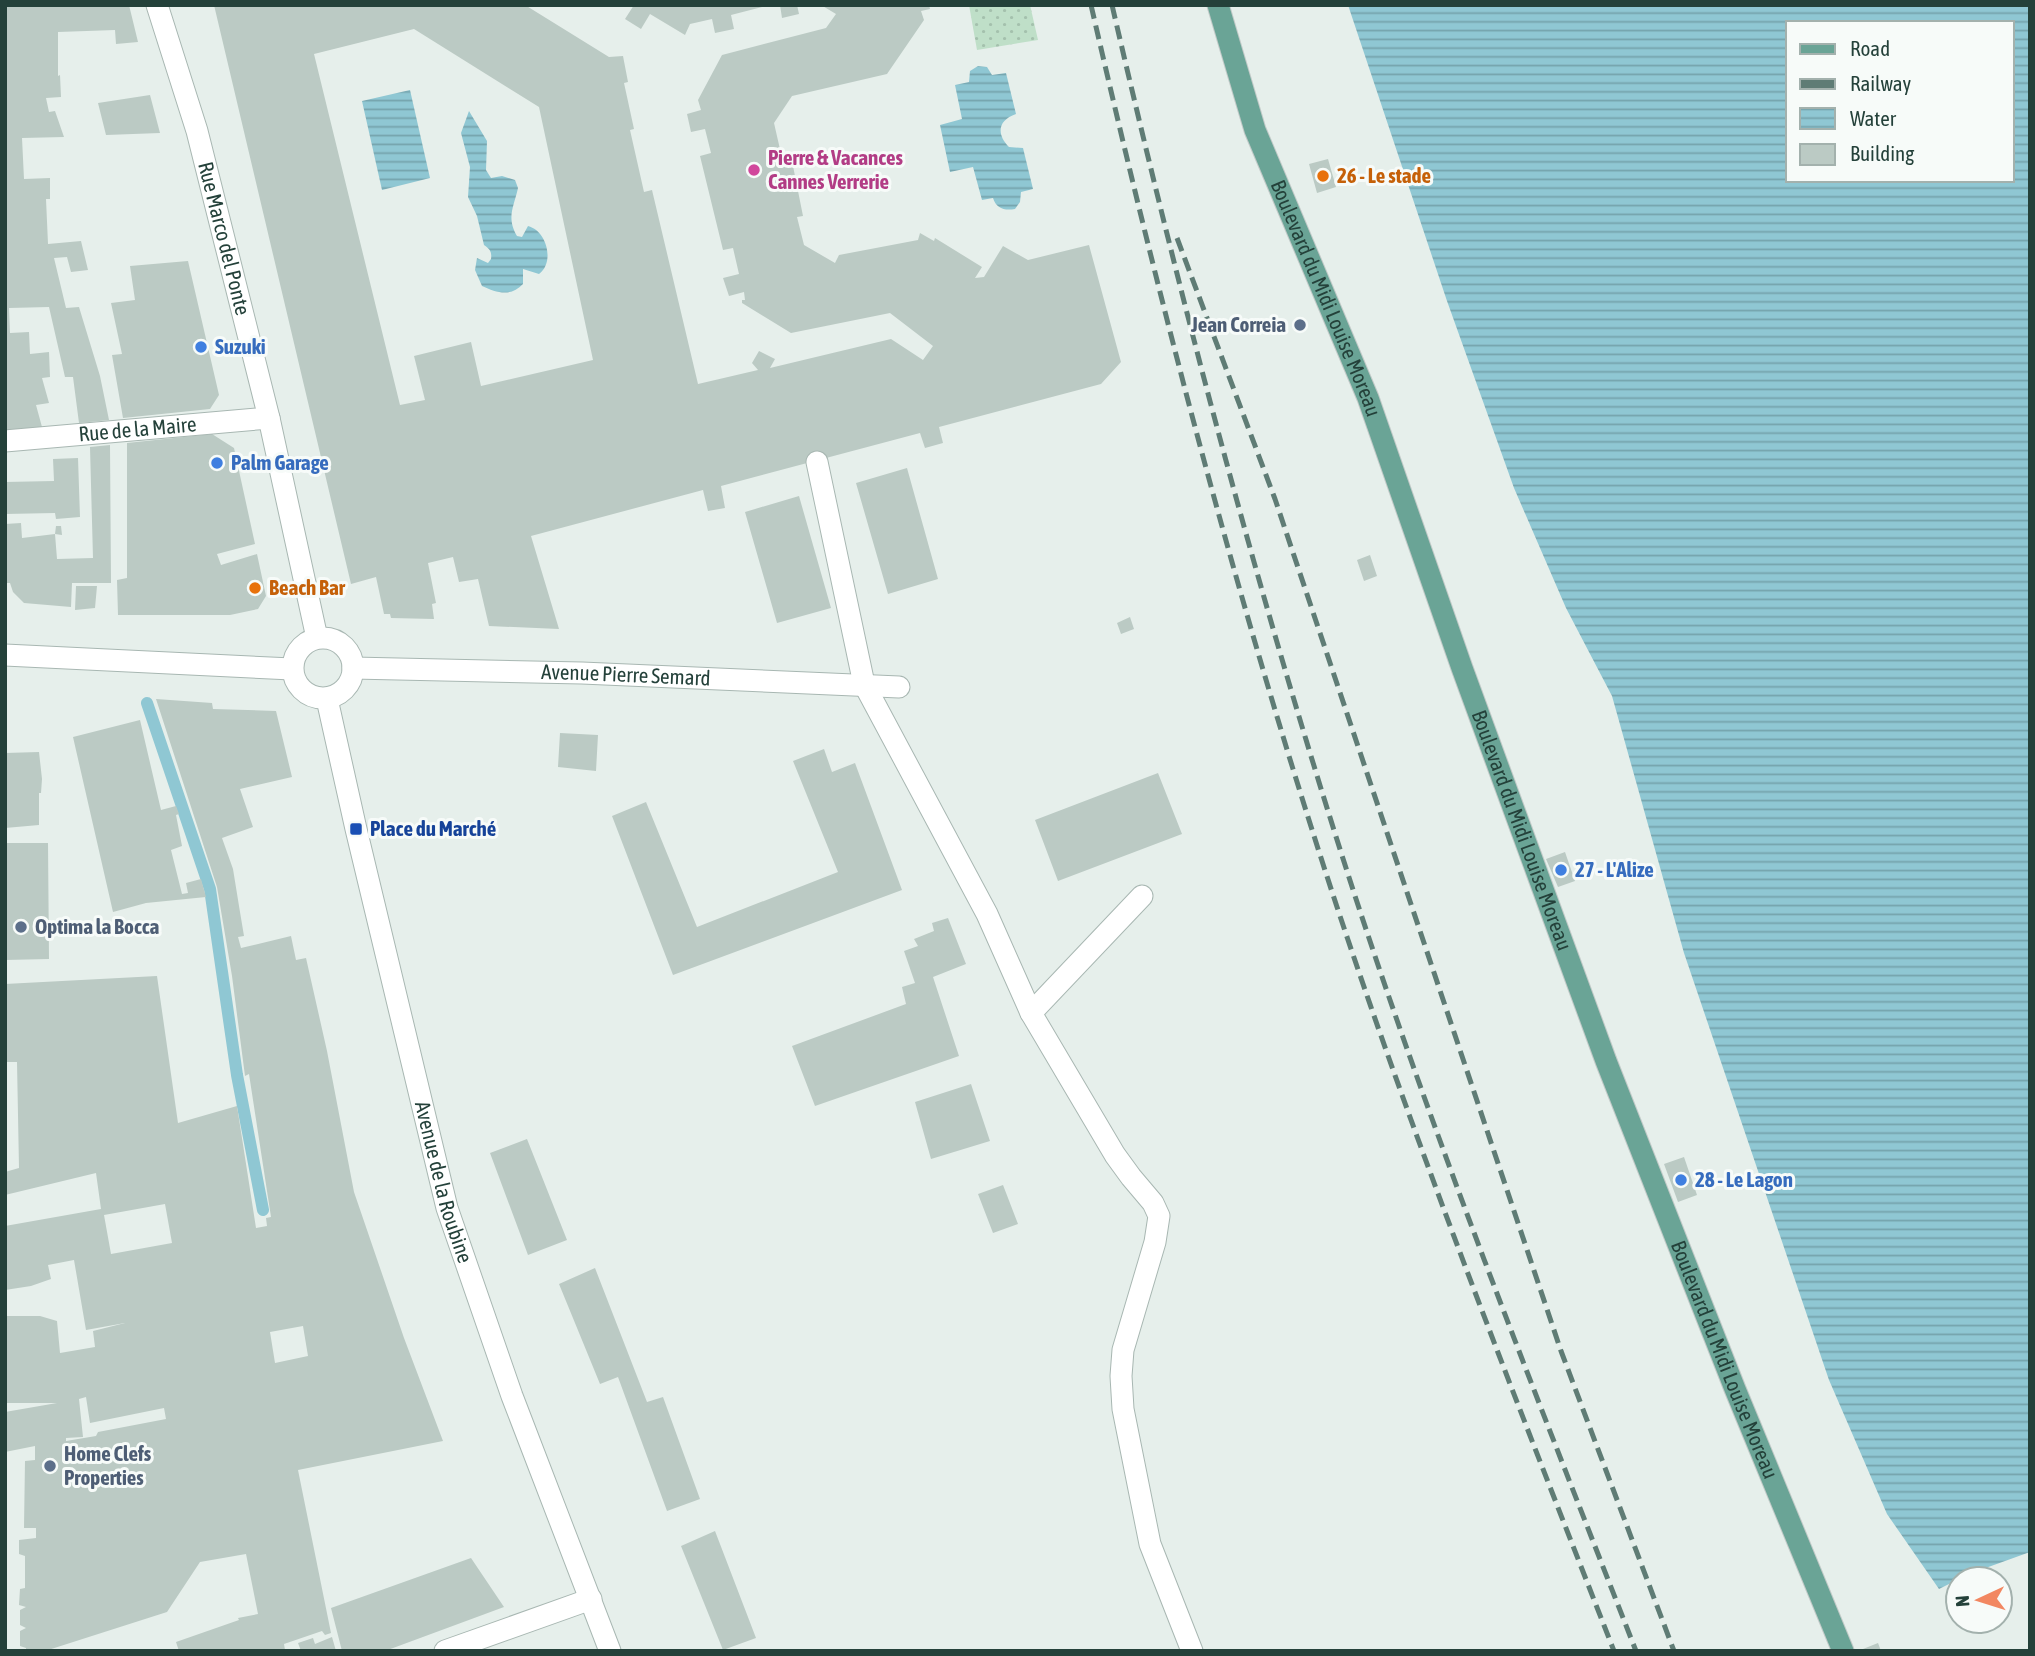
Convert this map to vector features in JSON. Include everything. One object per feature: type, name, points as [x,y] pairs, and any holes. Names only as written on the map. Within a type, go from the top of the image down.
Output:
[{"type":"main road","name":"Boulevard du Midi Louise Moreau","points":[[1218,5],[1255,130],[1368,398],[1462,668],[1606,1060],[1740,1401],[1843,1651]]},
{"type":"street","name":"Rue Marco del Ponte","points":[[156,5],[197,131],[269,418],[317,638]]},
{"type":"street","name":"Rue de la Maire","points":[[5,441],[269,418]]},
{"type":"street","points":[[817,462],[864,684],[987,914],[1031,1013],[1115,1155],[1153,1203],[1159,1216],[1155,1242],[1123,1350],[1123,1409],[1150,1544],[1192,1651]]},
{"type":"street","points":[[317,638],[327,638],[344,646],[350,654],[353,668],[351,682],[345,690],[327,699],[318,699],[302,690],[296,683],[292,668],[295,655],[301,648],[317,638]]},
{"type":"street","points":[[5,655],[292,668]]},
{"type":"street","name":"Avenue Pierre Semard","points":[[353,668],[582,673],[900,687]]},
{"type":"street","name":"Avenue de la Roubine","points":[[327,699],[447,1208],[512,1396],[610,1651]]},
{"type":"street","points":[[1031,1013],[1142,896]]},
{"type":"street","points":[[445,1651],[592,1599]]},
{"type":"green space","points":[[969,5],[1030,5],[1038,40],[977,50]]},
{"type":"water","points":[[1348,5],[2030,5],[2030,1552],[1994,1565],[1944,1565],[1944,1586],[1939,1589],[1887,1514],[1829,1380],[1684,953],[1612,696],[1566,608],[1514,488],[1447,301]]},
{"type":"water","points":[[978,66],[987,67],[992,75],[1006,73],[1016,114],[1002,124],[1002,137],[1009,147],[1023,148],[1033,189],[1021,192],[1020,202],[1015,209],[1001,208],[993,198],[982,200],[973,167],[950,172],[940,125],[962,119],[955,85],[969,82],[970,71]]},
{"type":"water","points":[[410,90],[430,178],[382,190],[362,101]]},
{"type":"water","points":[[469,111],[487,141],[486,170],[491,178],[502,176],[515,180],[518,188],[511,217],[517,236],[522,237],[528,226],[540,234],[547,247],[544,269],[539,274],[523,269],[523,284],[514,291],[498,292],[482,286],[475,270],[477,258],[488,263],[491,254],[484,245],[477,216],[468,197],[470,167],[461,133]]},
{"type":"building","points":[[5,5],[129,5],[138,42],[116,44],[115,30],[58,32],[61,97],[46,98],[49,112],[55,111],[64,137],[22,138],[24,179],[50,178],[50,199],[46,199],[48,244],[81,241],[88,270],[71,272],[67,257],[54,258],[66,308],[79,307],[100,376],[109,420],[79,423],[73,377],[65,377],[49,307],[9,308],[10,333],[29,332],[30,354],[49,352],[50,377],[42,378],[49,403],[36,405],[42,427],[5,432]]},
{"type":"building","points":[[214,5],[525,5],[609,57],[623,56],[628,82],[624,83],[634,129],[630,130],[644,192],[652,190],[698,384],[758,370],[752,363],[759,351],[775,359],[770,368],[891,339],[923,360],[933,346],[890,313],[791,333],[742,303],[742,300],[745,300],[744,292],[729,296],[723,278],[739,274],[733,248],[723,250],[700,156],[711,153],[705,129],[691,132],[687,114],[701,110],[698,100],[722,55],[826,28],[836,14],[821,5],[929,5],[930,9],[921,11],[924,20],[887,74],[792,96],[774,123],[782,158],[791,156],[803,216],[797,217],[804,245],[835,263],[839,255],[918,240],[920,233],[934,241],[935,238],[982,267],[975,278],[984,277],[1003,246],[1028,260],[1089,245],[1121,362],[1101,384],[939,427],[943,443],[925,448],[920,433],[721,486],[725,508],[708,511],[703,490],[531,536],[559,629],[489,626],[478,579],[459,582],[453,557],[428,563],[436,603],[432,604],[434,619],[391,618],[390,614],[384,614],[376,577],[351,584]],"holes":[[[414,29],[539,107],[593,360],[481,386],[471,342],[414,356],[425,400],[400,405],[314,54]]]},
{"type":"building","points":[[634,5],[766,6],[731,15],[734,29],[715,33],[712,19],[690,24],[685,35],[650,14],[641,29],[625,19]]},
{"type":"building","points":[[780,5],[797,5],[799,14],[782,18]]},
{"type":"building","points":[[150,95],[160,133],[106,135],[98,103]]},
{"type":"building","name":"26 - Le stade","points":[[1328,159],[1336,187],[1317,193],[1309,164]]},
{"type":"building","points":[[188,261],[219,395],[210,409],[123,418],[112,355],[122,354],[111,303],[135,300],[130,266]]},
{"type":"building","points":[[212,434],[234,448],[255,544],[217,554],[221,565],[257,554],[266,596],[258,609],[230,615],[118,615],[117,580],[127,578],[127,443]]},
{"type":"building","points":[[110,445],[111,583],[72,583],[71,607],[24,603],[13,592],[10,583],[5,583],[5,524],[21,523],[22,538],[55,534],[57,559],[93,558],[90,447]]},
{"type":"building","points":[[78,458],[80,517],[56,519],[55,513],[5,514],[5,482],[54,481],[53,459]]},
{"type":"building","points":[[907,468],[938,579],[888,594],[856,483]]},
{"type":"building","points":[[799,496],[831,608],[777,623],[745,512]]},
{"type":"building","points":[[56,526],[61,526],[62,535],[55,534]]},
{"type":"building","points":[[1370,555],[1377,576],[1364,581],[1357,560]]},
{"type":"building","points":[[76,586],[97,586],[95,608],[75,610]]},
{"type":"building","points":[[1130,617],[1134,629],[1121,634],[1117,623]]},
{"type":"building","points":[[156,699],[212,703],[213,709],[276,711],[292,777],[240,789],[253,827],[222,838],[233,869],[244,936],[238,937],[241,948],[291,936],[296,960],[306,958],[354,1192],[443,1441],[298,1470],[331,1633],[325,1635],[322,1631],[284,1644],[283,1651],[179,1651],[176,1642],[239,1620],[238,1618],[258,1614],[246,1554],[200,1562],[167,1612],[45,1651],[26,1651],[26,1648],[20,1646],[20,1631],[26,1628],[20,1625],[20,1610],[26,1607],[19,1605],[20,1589],[25,1588],[25,1556],[19,1554],[19,1540],[36,1538],[36,1528],[24,1528],[25,1461],[35,1460],[35,1446],[5,1452],[5,1412],[57,1403],[5,1403],[5,1316],[40,1316],[57,1321],[60,1353],[95,1347],[93,1331],[125,1323],[86,1330],[74,1260],[48,1265],[51,1279],[31,1286],[5,1290],[5,1226],[101,1209],[96,1173],[5,1195],[5,1172],[19,1168],[17,1062],[5,1062],[5,984],[157,976],[178,1123],[237,1106],[256,1228],[267,1226],[266,1218],[271,1217],[249,1074],[245,1076],[217,887]],"holes":[[[165,1204],[172,1243],[111,1254],[104,1215]],[[303,1326],[308,1356],[275,1363],[270,1332]],[[86,1397],[90,1423],[164,1408],[166,1419],[66,1441],[66,1438],[83,1437],[79,1399]]]},
{"type":"building","points":[[140,720],[161,810],[176,806],[179,814],[176,815],[182,846],[171,850],[182,894],[188,893],[186,883],[201,879],[206,897],[146,903],[113,912],[73,737]]},
{"type":"building","points":[[560,733],[598,735],[596,771],[558,767]]},
{"type":"building","points":[[824,749],[832,772],[855,763],[902,890],[673,975],[612,816],[646,802],[697,927],[838,872],[793,761]]},
{"type":"building","points":[[39,752],[42,779],[39,825],[5,828],[5,753]]},
{"type":"building","points":[[1158,773],[1182,834],[1058,881],[1035,820]]},
{"type":"building","points":[[5,843],[48,843],[49,959],[5,960]]},
{"type":"building","name":"27 - L'Alize","points":[[1565,852],[1575,881],[1558,887],[1546,859]]},
{"type":"building","points":[[948,918],[966,964],[933,977],[959,1056],[815,1106],[792,1046],[906,1004],[902,987],[915,983],[904,951],[918,946],[914,939],[934,931],[932,923]]},
{"type":"building","points":[[971,1084],[990,1141],[931,1159],[915,1102]]},
{"type":"building","points":[[527,1139],[567,1240],[528,1255],[490,1153]]},
{"type":"building","name":"28 - Le Lagon","points":[[1684,1157],[1697,1195],[1678,1202],[1664,1164]]},
{"type":"building","points":[[1003,1185],[1018,1224],[993,1233],[978,1194]]},
{"type":"building","points":[[595,1268],[647,1402],[663,1397],[700,1499],[667,1511],[618,1377],[600,1384],[559,1284]]},
{"type":"building","points":[[715,1531],[756,1638],[723,1650],[681,1546]]},
{"type":"building","points":[[471,1558],[504,1607],[385,1651],[342,1651],[331,1608]]},
{"type":"building","points":[[332,1637],[336,1651],[301,1651],[298,1643],[313,1638],[315,1644]]},
{"type":"building","points":[[1878,1643],[1881,1651],[1858,1651]]},
{"type":"waterway","points":[[147,703],[210,889],[237,1075],[263,1210]]},
{"type":"railway","points":[[1091,5],[1145,233],[1204,461],[1302,798],[1370,1004],[1436,1189],[1614,1651]]},
{"type":"railway","points":[[1112,5],[1166,231],[1225,456],[1288,680],[1357,902],[1456,1185],[1636,1651]]},
{"type":"railway","points":[[1177,238],[1275,499],[1561,1351],[1674,1651]]},
{"type":"place","name":"Pierre & Vacances Cannes Verrerie","points":[[754,170]]},
{"type":"place","name":"26 - Le stade","points":[[1323,176]]},
{"type":"place","name":"Jean Correia","points":[[1300,325]]},
{"type":"place","name":"Suzuki","points":[[201,347]]},
{"type":"place","name":"Palm Garage","points":[[217,463]]},
{"type":"place","name":"Beach Bar","points":[[255,588]]},
{"type":"place","name":"Place du Marché","points":[[356,829]]},
{"type":"place","name":"27 - L'Alize","points":[[1561,870]]},
{"type":"place","name":"Optima la Bocca","points":[[21,927]]},
{"type":"place","name":"28 - Le Lagon","points":[[1681,1180]]},
{"type":"place","name":"Home Clefs Properties","points":[[50,1466]]}]
